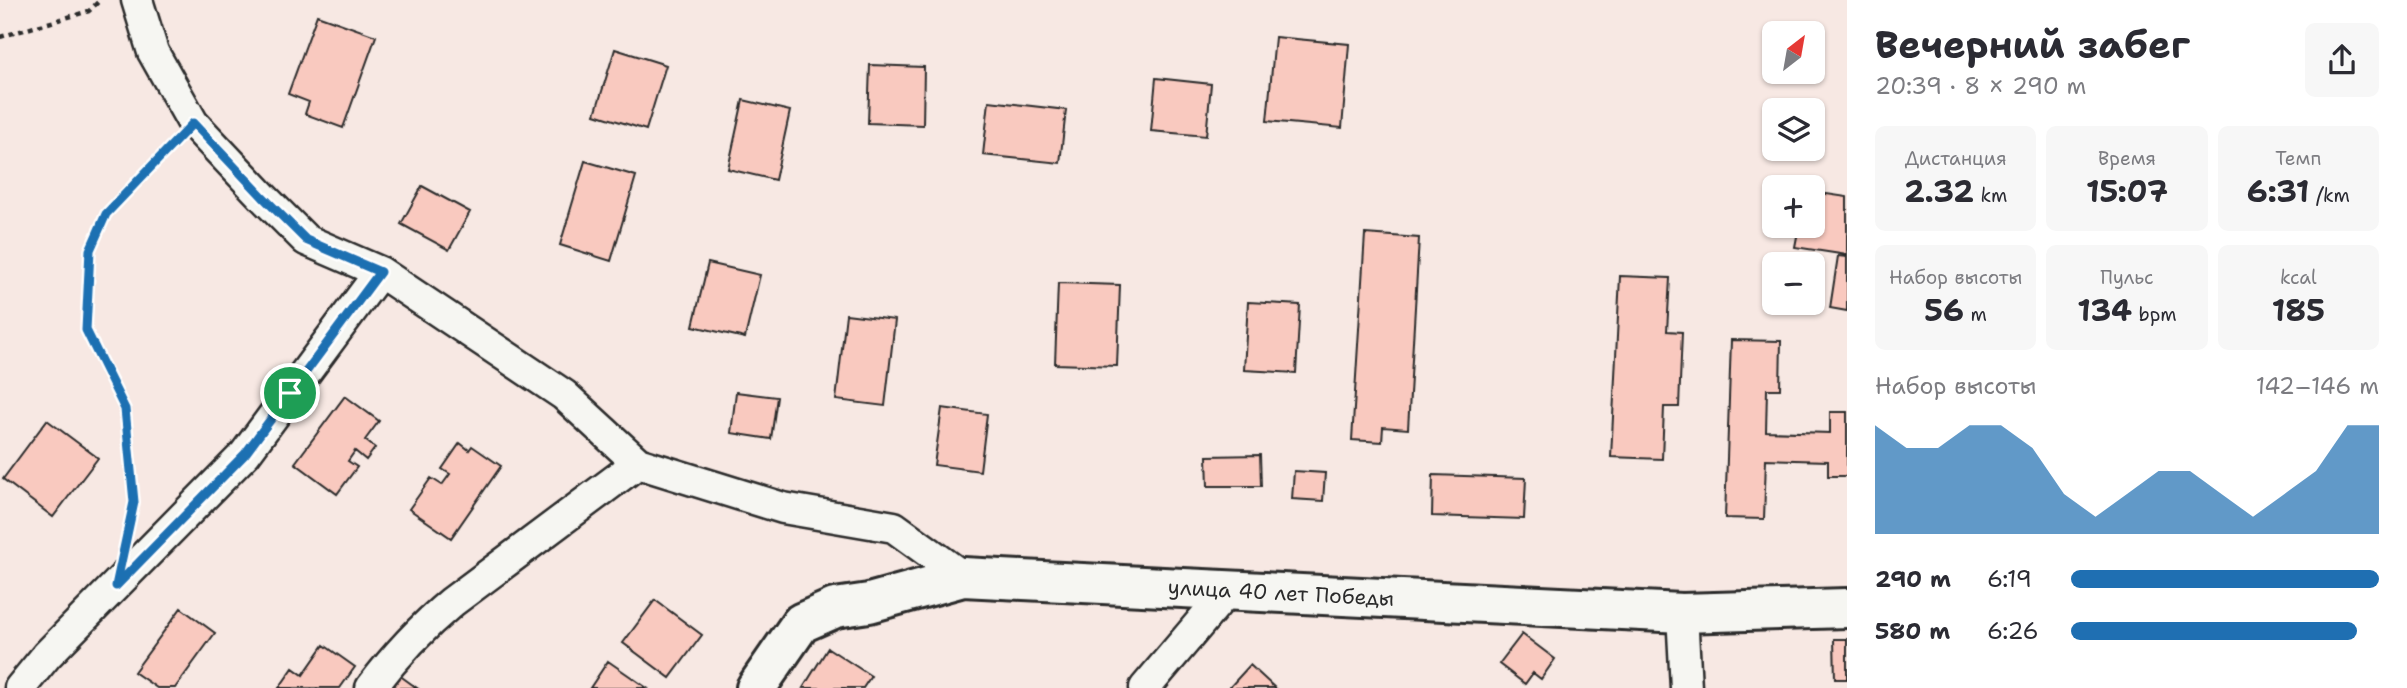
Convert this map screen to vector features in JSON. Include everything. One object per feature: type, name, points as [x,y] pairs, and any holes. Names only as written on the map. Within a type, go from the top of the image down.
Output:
[{"type":"main road","name":"улица 40 лет Победы","points":[[755,688],[801,623],[835,608],[869,603],[963,577],[1682,613],[1847,608]]},
{"type":"street","points":[[138,0],[153,52],[193,123],[306,240],[380,272],[564,395],[638,463],[783,508],[894,527],[963,577]]},
{"type":"street","points":[[20,688],[47,655],[245,454],[380,272]]},
{"type":"street","points":[[371,688],[395,656],[423,626],[638,463]]},
{"type":"street","points":[[1145,688],[1228,590]]},
{"type":"street","points":[[1682,613],[1686,688]]},
{"type":"path","points":[[0,37],[89,11],[100,0]]},
{"type":"path","points":[[126,538],[134,502],[125,409],[86,330],[90,250],[106,214],[193,123]]},
{"type":"building","points":[[317,15],[376,36],[343,128],[305,114],[309,102],[288,94]]},
{"type":"building","points":[[1275,37],[1349,44],[1342,128],[1267,121]]},
{"type":"building","points":[[615,49],[666,65],[646,130],[595,114]]},
{"type":"building","points":[[870,65],[924,67],[923,125],[868,123]]},
{"type":"building","points":[[1156,78],[1211,84],[1206,136],[1151,131]]},
{"type":"building","points":[[743,100],[790,111],[775,180],[728,169]]},
{"type":"building","points":[[989,101],[1066,110],[1060,163],[983,155]]},
{"type":"building","points":[[585,161],[636,176],[611,261],[560,245]]},
{"type":"building","points":[[422,186],[470,212],[449,250],[401,224]]},
{"type":"building","points":[[1825,194],[1847,197],[1847,255],[1795,247],[1797,238],[1825,238]]},
{"type":"building","points":[[1365,234],[1419,238],[1408,429],[1383,427],[1382,442],[1352,440]]},
{"type":"building","points":[[1838,256],[1847,257],[1847,311],[1830,308]]},
{"type":"building","points":[[708,263],[760,275],[745,338],[693,326]]},
{"type":"building","points":[[1620,276],[1670,278],[1667,331],[1682,332],[1679,407],[1664,407],[1662,459],[1611,457]]},
{"type":"building","points":[[1058,283],[1120,285],[1117,366],[1055,364]]},
{"type":"building","points":[[1248,302],[1300,305],[1296,373],[1244,370]]},
{"type":"building","points":[[846,314],[895,320],[885,406],[836,400]]},
{"type":"building","points":[[1731,340],[1781,341],[1780,389],[1767,389],[1766,431],[1830,433],[1830,412],[1847,412],[1847,476],[1828,476],[1828,461],[1766,459],[1764,519],[1725,518]]},
{"type":"building","points":[[736,392],[777,397],[771,439],[731,433]]},
{"type":"building","points":[[345,396],[379,421],[365,440],[375,448],[366,460],[355,451],[348,461],[357,467],[337,494],[295,463]]},
{"type":"building","points":[[942,408],[987,414],[980,471],[934,465]]},
{"type":"building","points":[[47,420],[98,458],[53,517],[3,479]]},
{"type":"building","points":[[460,443],[469,450],[472,446],[501,466],[451,538],[409,509],[431,478],[442,485],[450,474],[442,469]]},
{"type":"building","points":[[1260,455],[1261,486],[1208,486],[1207,456]]},
{"type":"building","points":[[1294,471],[1325,473],[1323,501],[1292,499]]},
{"type":"building","points":[[1433,475],[1526,478],[1524,519],[1432,516]]},
{"type":"building","points":[[655,600],[702,635],[670,678],[623,643]]},
{"type":"building","points":[[181,608],[215,633],[175,688],[157,688],[134,672]]},
{"type":"building","points":[[1522,634],[1555,659],[1541,679],[1533,673],[1525,684],[1499,664]]},
{"type":"building","points":[[1834,639],[1847,639],[1847,679],[1835,679]]},
{"type":"building","points":[[324,645],[355,667],[340,688],[279,688],[293,668],[303,675]]},
{"type":"building","points":[[828,648],[871,676],[863,688],[803,688]]},
{"type":"building","points":[[608,661],[647,688],[590,688]]},
{"type":"building","points":[[1250,665],[1275,688],[1229,688]]},
{"type":"building","points":[[399,675],[417,688],[389,688]]},
{"type":"route","points":[[193,123],[306,240],[380,272],[290,393],[245,454],[116,586],[134,502],[125,409],[86,330],[90,250],[106,214],[193,123]]}]
